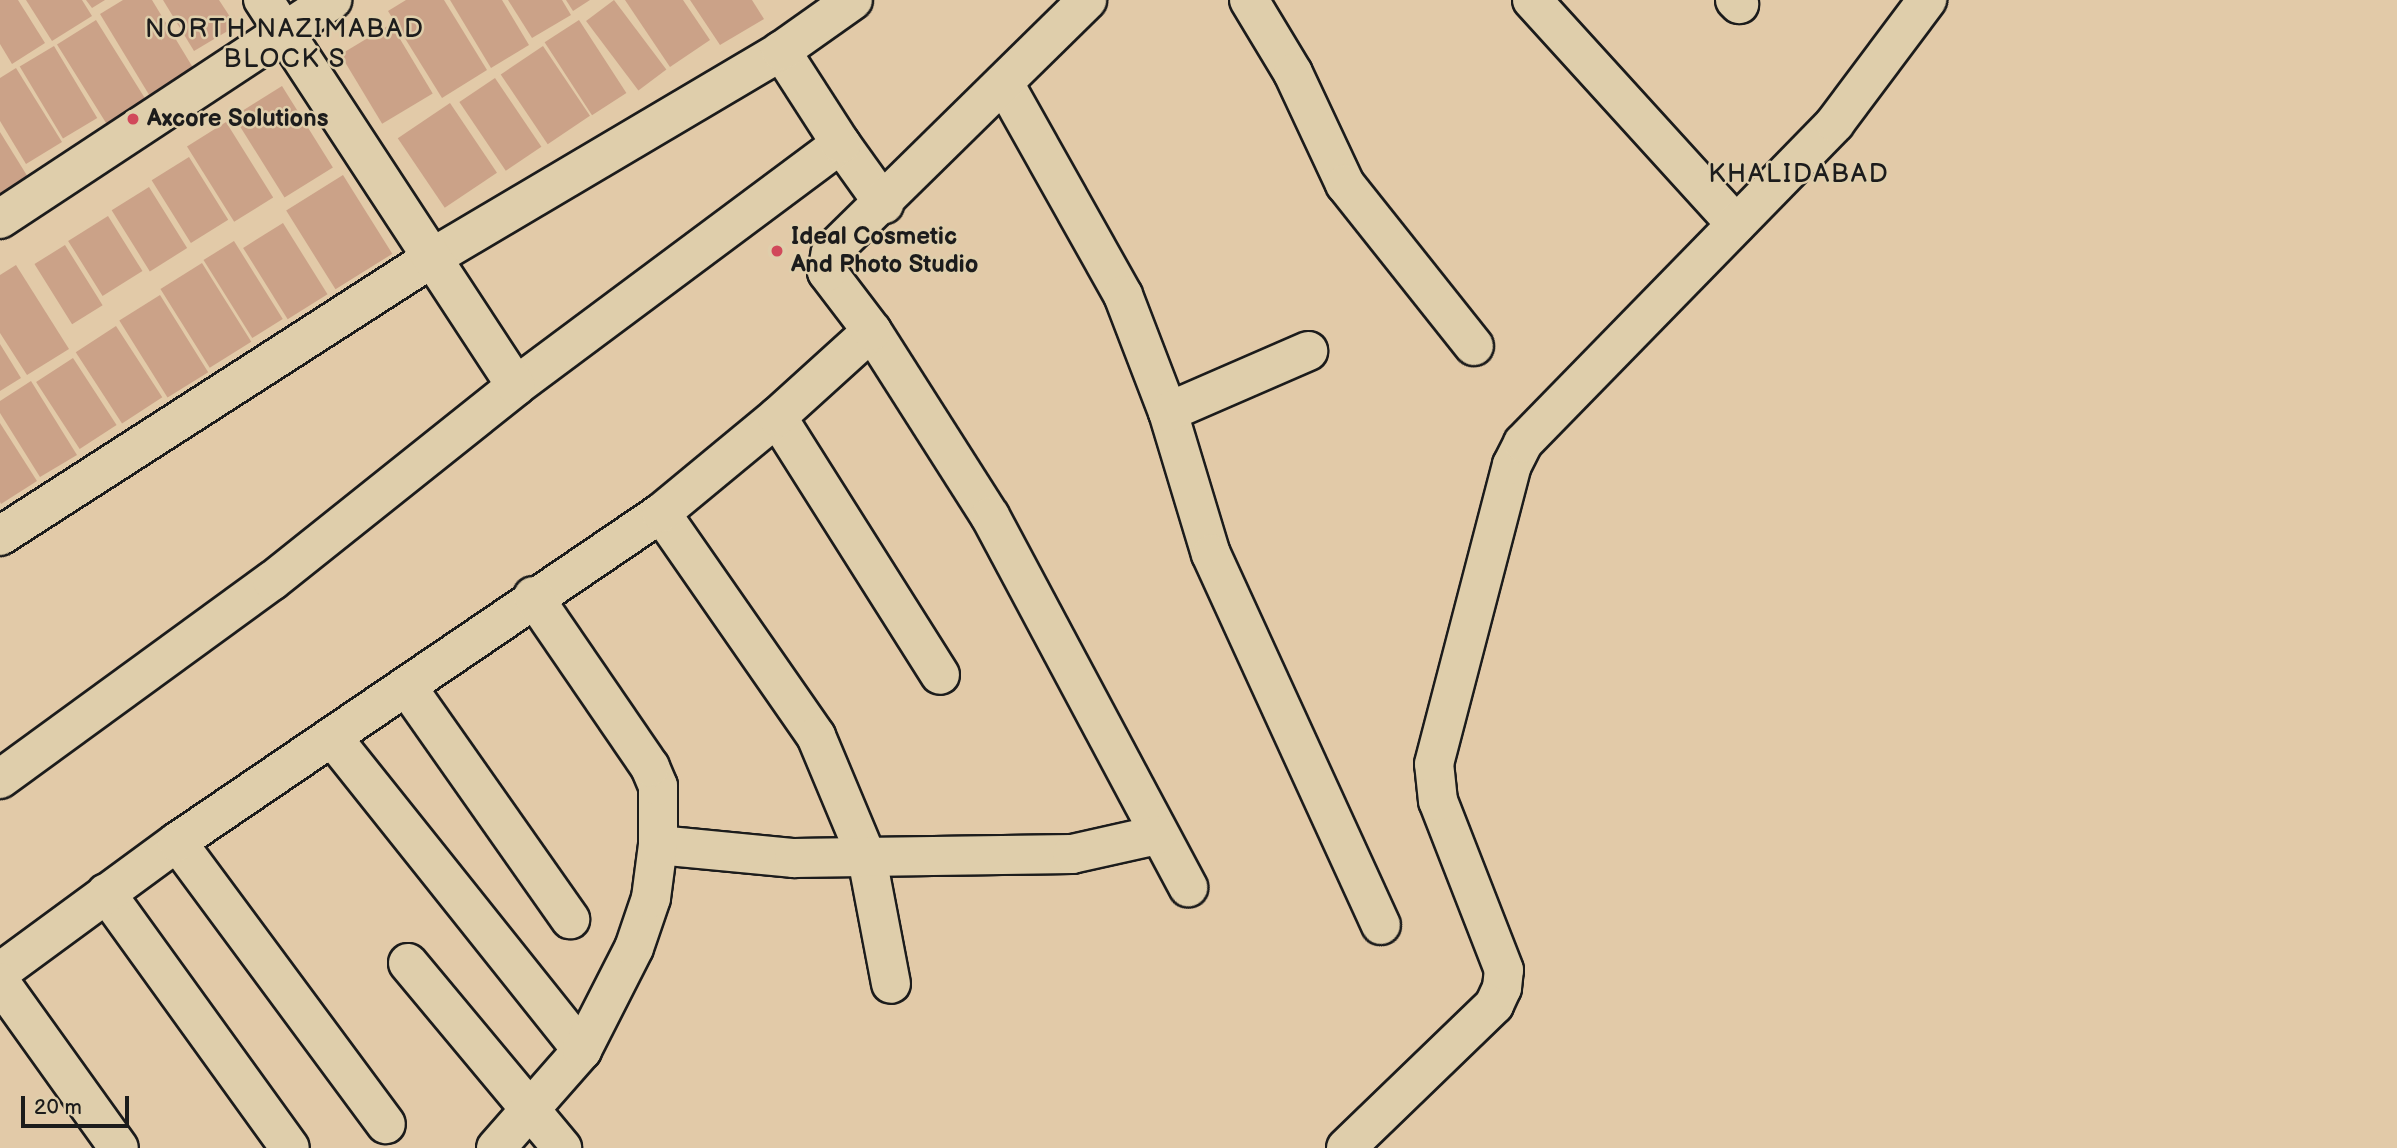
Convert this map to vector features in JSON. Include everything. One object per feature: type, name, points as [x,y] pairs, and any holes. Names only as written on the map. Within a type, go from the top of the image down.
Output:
[{"type":"street","points":[[263,0],[435,256],[516,386]]},
{"type":"street","points":[[0,219],[332,0]]},
{"type":"street","points":[[0,536],[435,256],[782,51],[853,0]]},
{"type":"street","points":[[1087,0],[826,261],[827,272],[915,390],[989,516],[1157,835],[1188,887]]},
{"type":"street","points":[[1249,0],[1293,73],[1345,184],[1474,346]]},
{"type":"street","points":[[1532,0],[1736,224]]},
{"type":"street","points":[[1346,1148],[1494,1005],[1502,988],[1504,970],[1438,801],[1434,764],[1512,466],[1523,443],[1835,123],[1927,0]]},
{"type":"street","points":[[782,51],[841,144],[884,204]]},
{"type":"street","points":[[1004,83],[1123,295],[1168,412],[1211,554],[1381,925]]},
{"type":"street","points":[[0,779],[272,581],[516,386],[841,144]]},
{"type":"street","points":[[0,972],[177,842],[407,687],[533,596],[661,513],[777,417],[872,331]]},
{"type":"street","points":[[1168,412],[1308,351]]},
{"type":"street","points":[[777,417],[940,675]]},
{"type":"street","points":[[661,513],[816,736],[867,858],[891,985]]},
{"type":"street","points":[[496,1148],[582,1050],[634,948],[651,898],[659,845],[657,786],[650,767],[533,596]]},
{"type":"street","points":[[407,687],[570,919]]},
{"type":"street","points":[[332,737],[582,1050]]},
{"type":"street","points":[[659,845],[867,858],[1072,854],[1157,835]]},
{"type":"street","points":[[177,842],[386,1124]]},
{"type":"street","points":[[106,892],[290,1148]]},
{"type":"street","points":[[408,963],[562,1148]]},
{"type":"street","points":[[0,982],[119,1148]]},
{"type":"building","points":[[0,0],[18,0],[45,43],[12,64],[0,44]]},
{"type":"building","points":[[26,0],[82,0],[92,16],[52,41]]},
{"type":"building","points":[[86,0],[105,0],[92,8]]},
{"type":"building","points":[[123,0],[152,0],[195,71],[151,98],[100,14]]},
{"type":"building","points":[[163,0],[219,0],[236,26],[194,51]]},
{"type":"building","points":[[406,0],[444,0],[487,70],[442,98],[388,11]]},
{"type":"building","points":[[450,0],[502,0],[529,45],[491,68]]},
{"type":"building","points":[[508,0],[562,0],[571,15],[532,38]]},
{"type":"building","points":[[566,0],[590,0],[573,11]]},
{"type":"building","points":[[614,0],[666,69],[638,91],[586,21]]},
{"type":"building","points":[[625,0],[683,0],[710,40],[670,67]]},
{"type":"building","points":[[690,0],[752,0],[764,19],[720,45]]},
{"type":"building","points":[[96,20],[147,102],[108,127],[57,44]]},
{"type":"building","points":[[579,20],[626,93],[592,115],[545,42]]},
{"type":"building","points":[[391,24],[433,93],[382,124],[340,54]]},
{"type":"building","points":[[54,46],[97,118],[63,139],[20,67]]},
{"type":"building","points":[[543,46],[590,116],[548,144],[501,75]]},
{"type":"building","points":[[16,68],[62,142],[26,164],[0,121],[0,78]]},
{"type":"building","points":[[495,78],[541,147],[506,171],[459,102]]},
{"type":"building","points":[[282,86],[333,167],[285,198],[234,116]]},
{"type":"building","points":[[450,103],[497,173],[445,208],[398,138]]},
{"type":"building","points":[[226,122],[273,197],[234,222],[187,146]]},
{"type":"building","points":[[0,132],[31,182],[0,200]]},
{"type":"building","points":[[189,157],[228,220],[191,243],[152,180]]},
{"type":"building","points":[[343,175],[392,254],[335,289],[286,211]]},
{"type":"building","points":[[149,187],[187,248],[150,271],[112,210]]},
{"type":"building","points":[[108,216],[142,271],[103,296],[68,241]]},
{"type":"building","points":[[283,223],[328,294],[288,319],[243,248]]},
{"type":"building","points":[[234,241],[283,319],[252,338],[203,260]]},
{"type":"building","points":[[65,245],[103,305],[72,324],[34,264]]},
{"type":"building","points":[[202,263],[251,342],[210,368],[160,289]]},
{"type":"building","points":[[16,265],[69,349],[27,375],[0,333],[0,275]]},
{"type":"building","points":[[160,295],[208,372],[168,398],[119,320]]},
{"type":"building","points":[[116,326],[162,397],[122,423],[76,352]]},
{"type":"building","points":[[0,344],[21,378],[0,391]]},
{"type":"building","points":[[73,358],[117,425],[80,449],[36,382]]},
{"type":"building","points":[[31,381],[77,455],[40,477],[0,413],[0,401]]},
{"type":"building","points":[[0,423],[37,481],[1,504],[0,502]]},
{"type":"place","name":"Axcore Solutions","points":[[133,119]]},
{"type":"place","name":"Ideal Cosmetic And Photo Studio","points":[[777,251]]},
{"type":"district","name":"NORTH NAZIMABAD BLOCK S","points":[[285,45]]},
{"type":"district","name":"KHALIDABAD","points":[[1799,175]]}]
